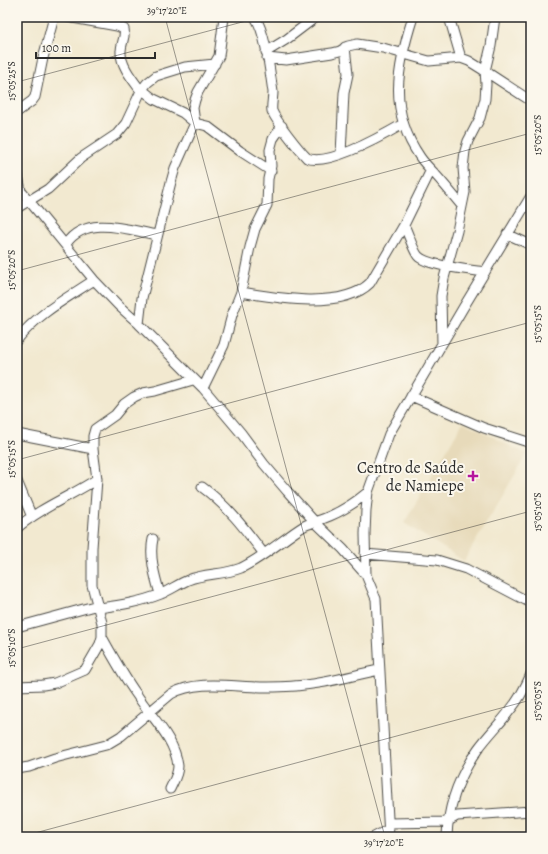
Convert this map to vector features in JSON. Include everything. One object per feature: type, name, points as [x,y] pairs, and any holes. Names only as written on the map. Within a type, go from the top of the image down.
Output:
[{"type":"street","points":[[17,112],[35,97],[43,58],[54,17]]},
{"type":"street","points":[[67,17],[117,26],[124,29],[125,35],[121,58],[128,72],[141,91],[183,113],[195,123],[207,126],[240,151],[271,171]]},
{"type":"street","points":[[139,324],[142,298],[175,168],[195,123],[192,108],[198,92],[215,64],[221,50],[224,17]]},
{"type":"street","points":[[256,17],[262,32],[273,94],[272,110],[282,126],[307,158],[311,160],[340,154],[374,140],[403,124]]},
{"type":"street","points":[[266,55],[316,17]]},
{"type":"street","points":[[413,17],[400,66],[398,95],[403,124],[417,152],[462,206]]},
{"type":"street","points":[[450,17],[461,58]]},
{"type":"street","points":[[442,344],[441,296],[465,192],[464,158],[468,142],[480,118],[484,99],[486,84],[485,71],[491,46],[495,17]]},
{"type":"street","points":[[266,55],[279,60],[298,58],[338,52],[345,47],[357,44],[403,53],[428,61],[461,58],[469,61],[531,101]]},
{"type":"street","points":[[340,154],[344,93],[348,74],[345,47]]},
{"type":"street","points":[[17,208],[48,188],[86,154],[117,134],[126,123],[141,91],[147,83],[156,76],[185,67],[215,64]]},
{"type":"street","points":[[202,388],[224,345],[232,315],[241,292],[255,229],[267,205],[268,179],[271,171],[270,150],[272,139],[282,126]]},
{"type":"street","points":[[17,170],[19,190],[66,244],[94,280],[202,388],[241,433],[264,464],[314,521],[343,549],[366,575],[376,599],[389,830]]},
{"type":"street","points":[[241,292],[284,299],[304,300],[354,294],[363,289],[370,283],[404,225],[431,170]]},
{"type":"street","points":[[366,575],[366,510],[368,492],[389,434],[484,272],[531,196]]},
{"type":"street","points":[[404,225],[418,256],[421,258],[447,267],[484,272]]},
{"type":"street","points":[[66,244],[70,237],[78,232],[98,226],[110,226],[157,235]]},
{"type":"street","points":[[507,234],[531,245]]},
{"type":"street","points":[[17,340],[41,315],[94,280]]},
{"type":"street","points":[[17,686],[55,683],[85,670],[95,655],[102,637],[102,623],[99,607],[92,585],[92,548],[97,479],[93,449],[93,436],[95,429],[115,415],[129,400],[143,393],[193,380]]},
{"type":"street","points":[[411,396],[484,428],[531,443]]},
{"type":"street","points":[[17,434],[93,449]]},
{"type":"street","points":[[17,528],[32,517],[97,479]]},
{"type":"street","points":[[17,481],[32,517]]},
{"type":"street","points":[[202,488],[214,496],[233,514],[264,554]]},
{"type":"street","points":[[17,627],[99,607],[126,605],[160,594],[187,580],[230,571],[241,567],[264,554],[314,521],[342,511],[368,492]]},
{"type":"street","points":[[153,539],[151,546],[152,555],[160,594]]},
{"type":"street","points":[[365,554],[437,560],[466,568],[531,603]]},
{"type":"street","points":[[102,637],[126,679],[166,736],[174,752],[178,766],[178,773],[170,789]]},
{"type":"street","points":[[17,769],[29,768],[55,758],[106,745],[121,736],[171,694],[184,688],[217,684],[261,687],[304,686],[379,670]]},
{"type":"street","points":[[447,837],[447,822],[450,807],[454,793],[467,766],[478,749],[520,697],[530,678]]},
{"type":"street","points":[[374,837],[389,830],[447,822],[457,816],[531,811]]},
{"type":"shaded area","name":"Centro de Saúde de Namiepe","points":[[463,422],[527,454],[464,561],[404,523]]},
{"type":"place","name":"Centro de Saúde de Namiepe","points":[[473,476]]}]
